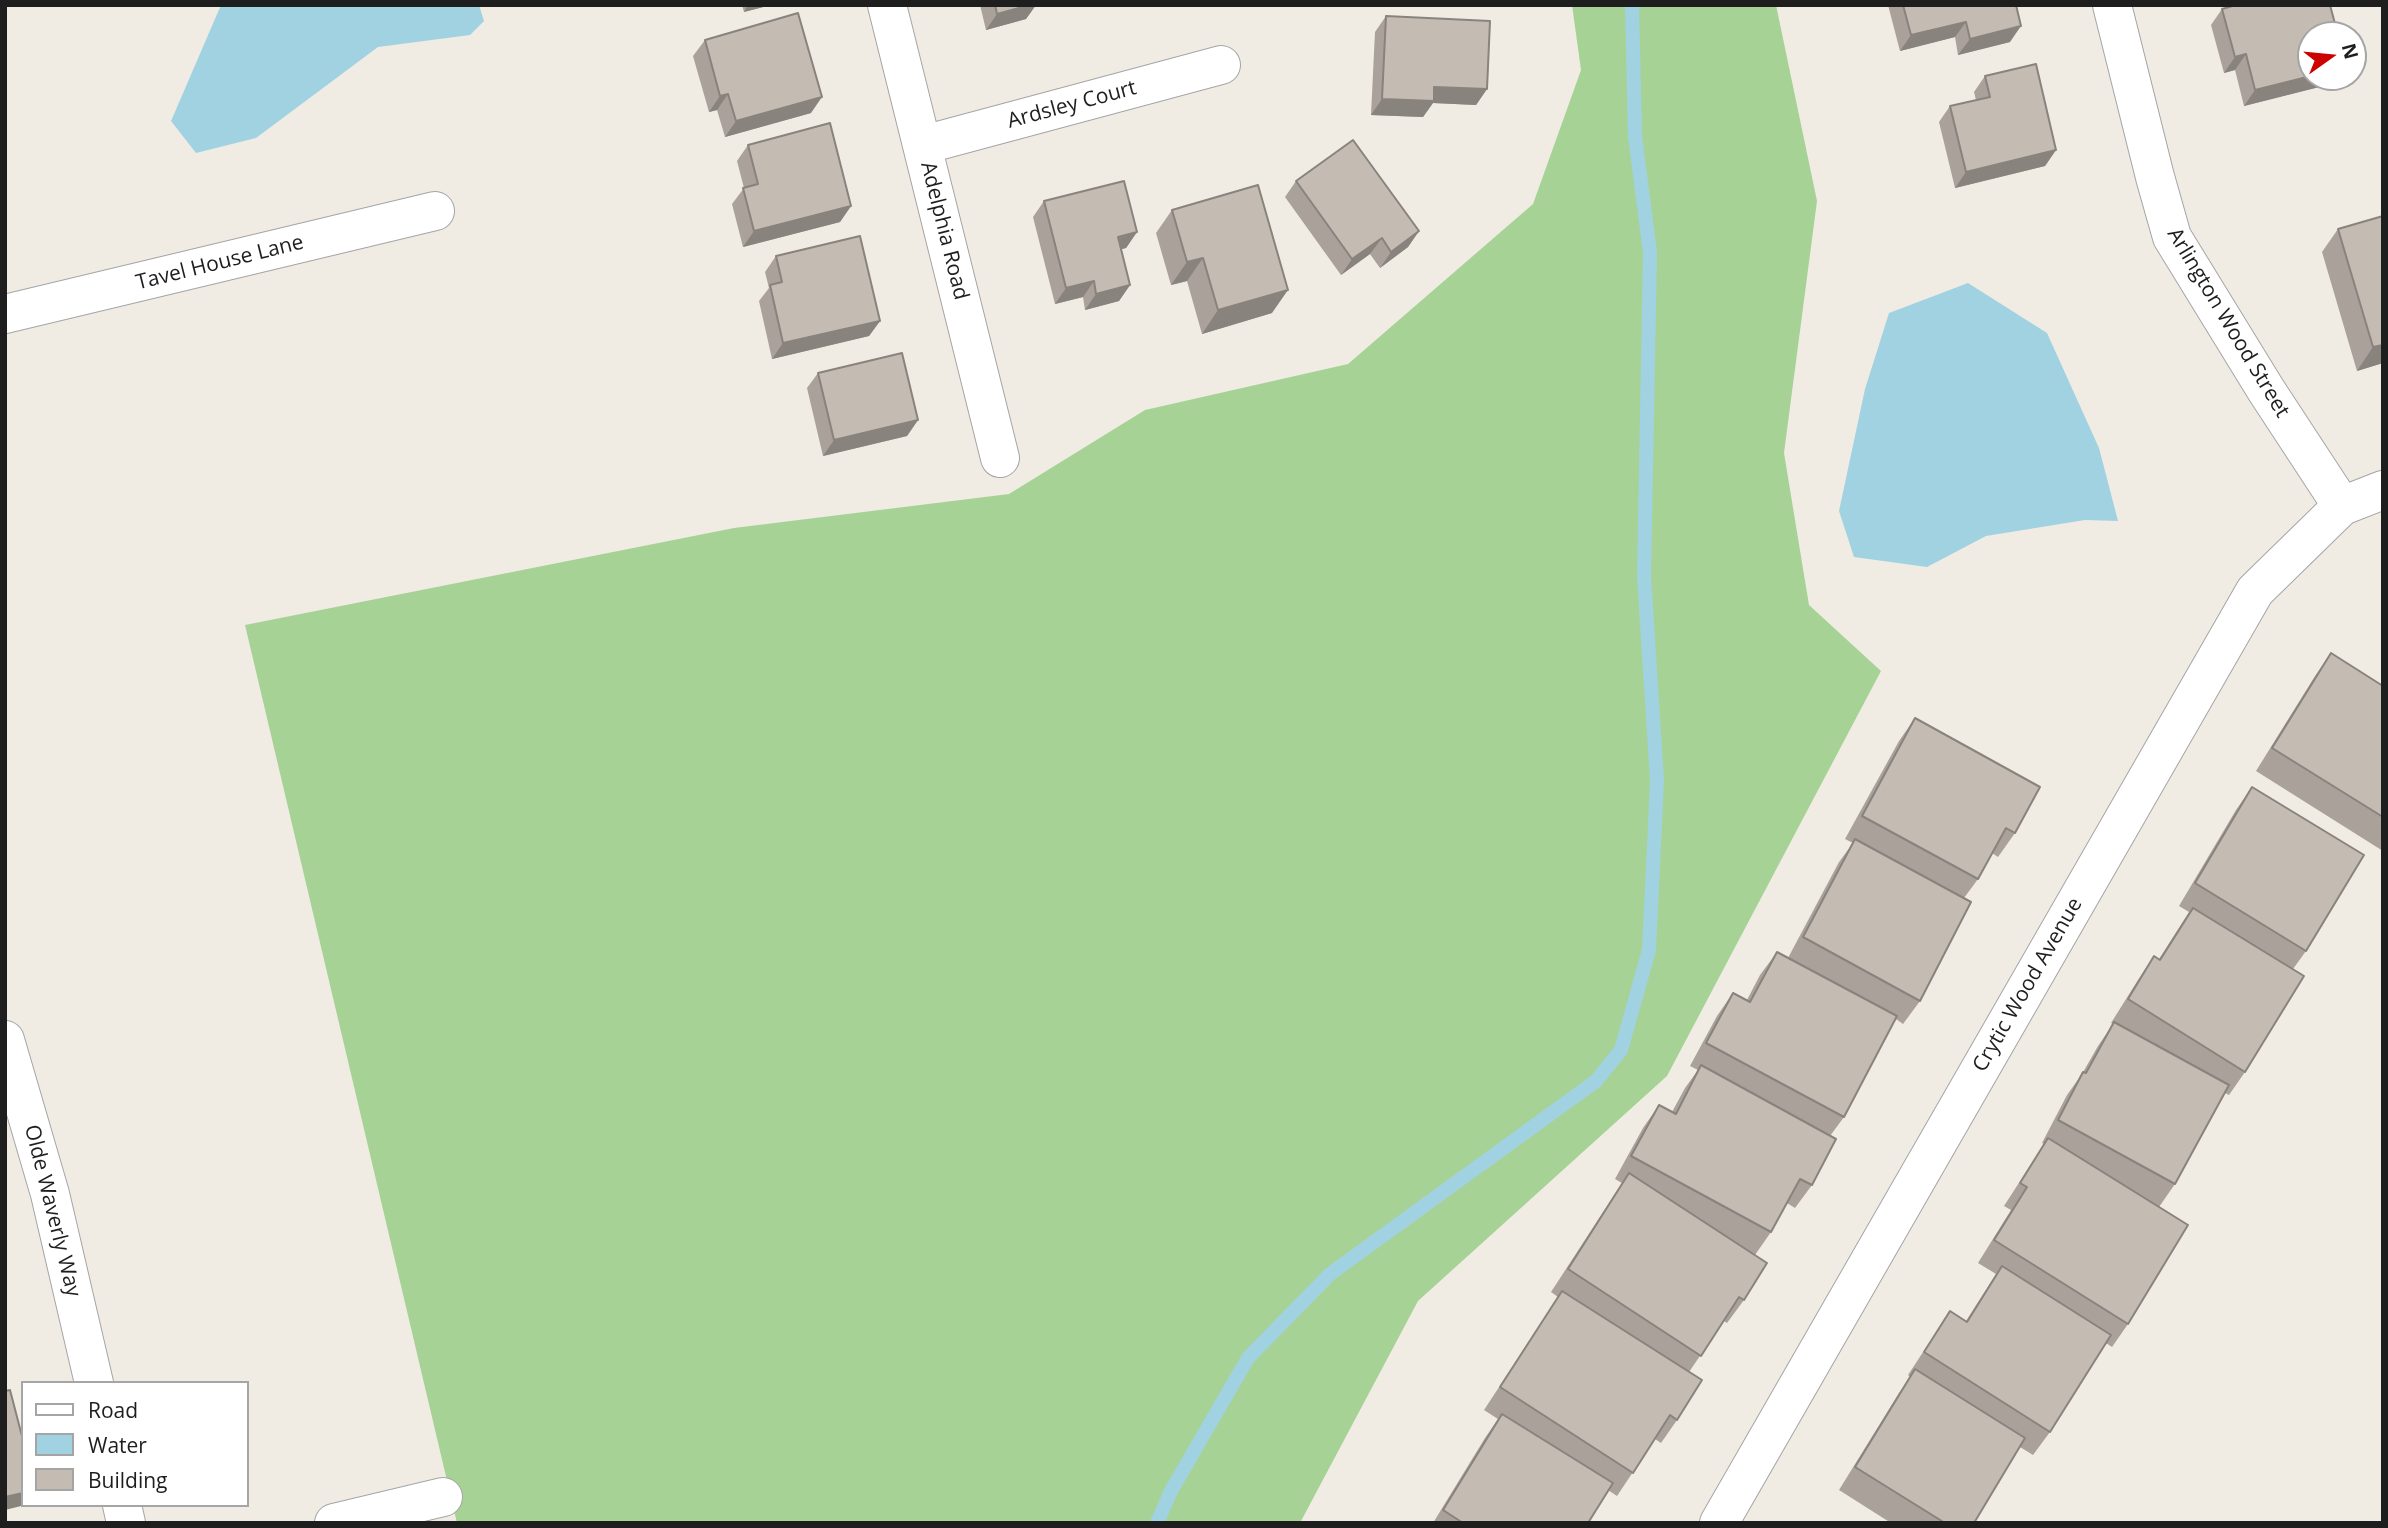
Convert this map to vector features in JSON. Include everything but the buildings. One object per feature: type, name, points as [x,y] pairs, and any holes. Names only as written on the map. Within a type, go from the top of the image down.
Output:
[{"type":"street","name":"Adelphia Road","points":[[887,5],[1000,458]]},
{"type":"street","name":"Arlington Wood Street","points":[[2112,5],[2172,237],[2266,390],[2342,506]]},
{"type":"street","name":"Ardsley Court","points":[[923,145],[1221,65]]},
{"type":"street","name":"Tavel House Lane","points":[[5,314],[435,211]]},
{"type":"street","name":"Crytic Wood Avenue","points":[[1719,1523],[2255,591],[2342,506],[2383,490]]},
{"type":"street","name":"Olde Waverly Way","points":[[5,1040],[50,1194],[94,1381]]},
{"type":"street","points":[[334,1523],[443,1497]]},
{"type":"green space","points":[[1572,5],[1776,5],[1817,201],[1784,453],[1809,605],[1881,671],[1667,1076],[1418,1301],[1300,1523],[457,1523],[245,625],[734,528],[1009,494],[1145,410],[1348,364],[1533,204],[1581,70]]},
{"type":"water","points":[[221,5],[479,5],[484,21],[470,35],[378,47],[256,138],[196,153],[171,121]]},
{"type":"water","points":[[1968,283],[2047,333],[2099,448],[2118,521],[2085,520],[1986,536],[1927,567],[1854,557],[1839,511],[1865,389],[1889,313]]},
{"type":"waterway","points":[[1157,1523],[1171,1491],[1248,1358],[1330,1274],[1596,1081],[1621,1050],[1649,950],[1657,781],[1644,576],[1650,253],[1635,136],[1632,5]]}]
